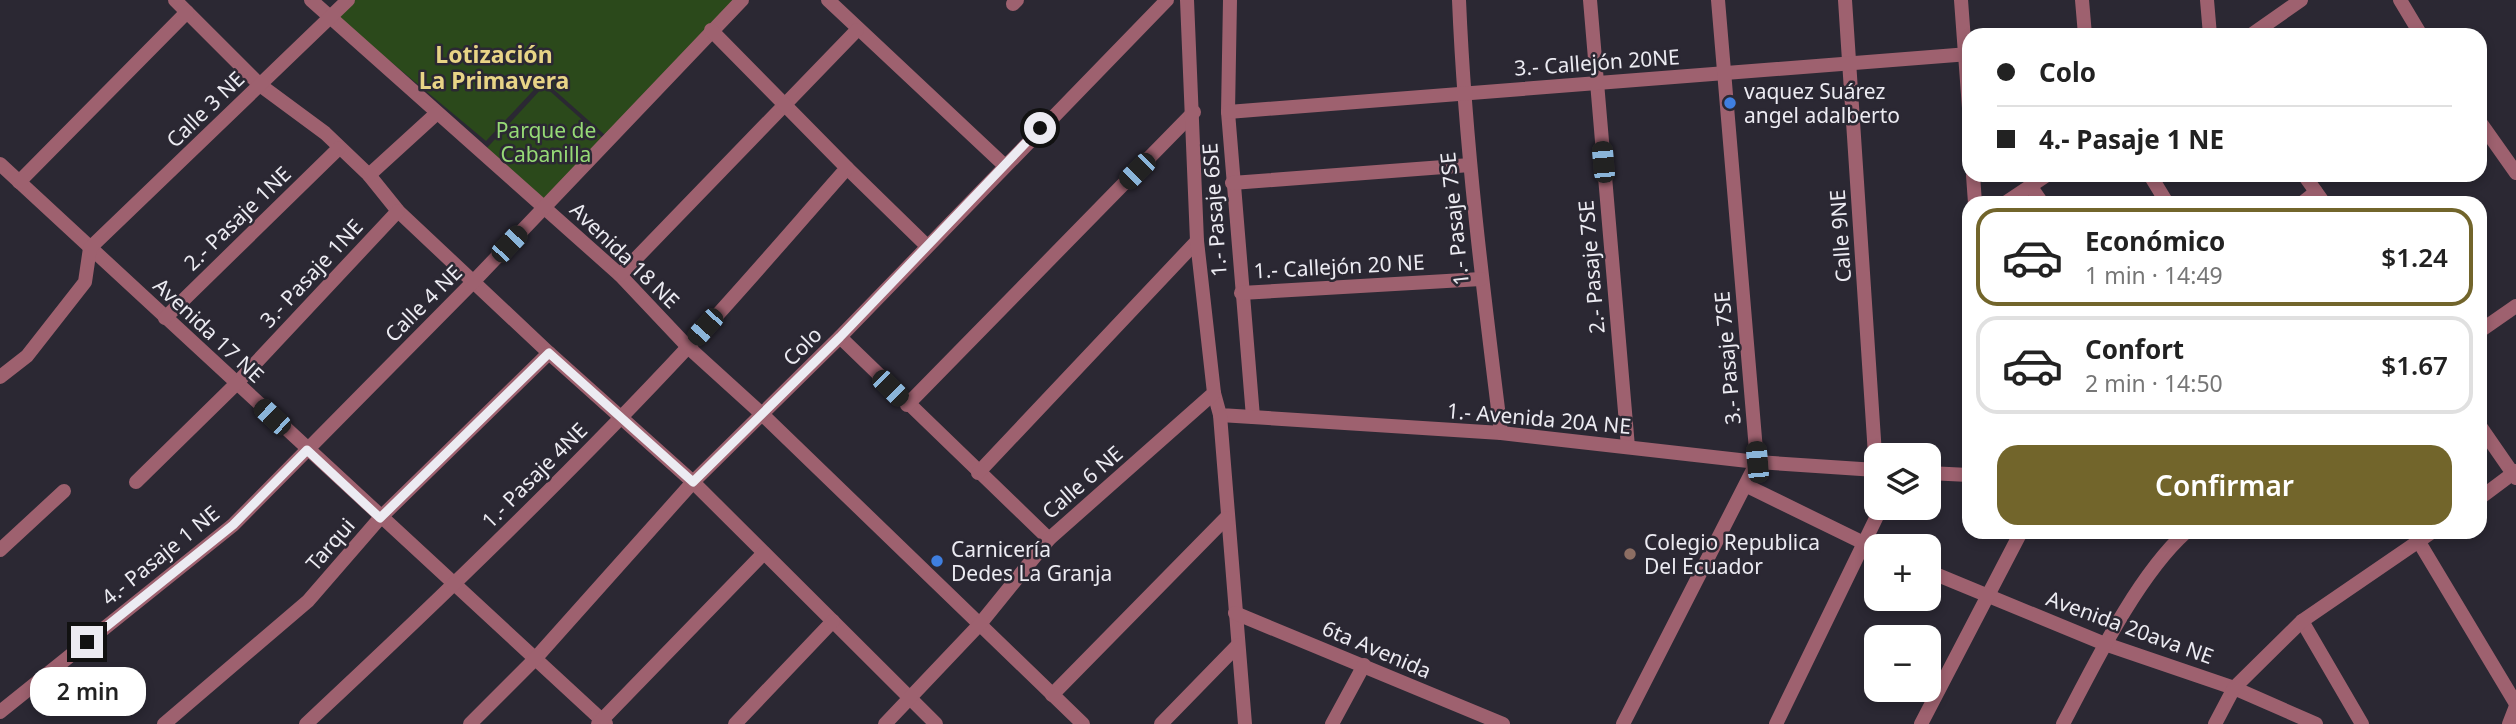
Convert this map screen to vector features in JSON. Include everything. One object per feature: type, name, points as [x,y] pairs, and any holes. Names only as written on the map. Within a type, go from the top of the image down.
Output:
[{"type":"street","points":[[175,0],[260,85],[325,133],[369,175],[398,211],[549,353],[693,482],[936,724]]},
{"type":"street","name":"Avenida 18 NE","points":[[311,0],[329,20],[620,275],[688,347],[763,415],[1083,724]]},
{"type":"street","name":"Calle 3 NE","points":[[90,248],[348,0]]},
{"type":"street","name":"Calle 4 NE","points":[[307,450],[474,281],[741,0]]},
{"type":"street","points":[[828,0],[1004,165]]},
{"type":"street","name":"Colo","points":[[470,724],[534,660],[693,482],[840,337],[1167,0]]},
{"type":"street","points":[[1187,0],[1194,112],[1197,241],[1214,393],[1220,415],[1226,518],[1245,724]]},
{"type":"street","name":"1.- Pasaje 6SE","points":[[1230,0],[1228,112],[1253,417]]},
{"type":"street","name":"1.- Pasaje 7SE","points":[[1459,0],[1463,92],[1481,279],[1501,433]]},
{"type":"street","name":"2.- Pasaje 7SE","points":[[1590,0],[1628,447]]},
{"type":"street","name":"3.- Pasaje 7SE","points":[[1623,724],[1757,462],[1718,0]]},
{"type":"street","name":"Calle 9NE","points":[[1845,0],[1874,443]]},
{"type":"street","points":[[1961,0],[1964,28]]},
{"type":"street","points":[[2082,0],[2084,28]]},
{"type":"street","points":[[2207,0],[2209,28]]},
{"type":"street","points":[[2261,28],[2301,0]]},
{"type":"street","points":[[2400,0],[2417,28]]},
{"type":"street","points":[[19,182],[187,12]]},
{"type":"street","points":[[711,30],[847,169],[927,246]]},
{"type":"street","points":[[620,275],[857,30]]},
{"type":"street","name":"3.- Callejón 20NE","points":[[1228,112],[1962,54]]},
{"type":"street","points":[[907,405],[1194,112]]},
{"type":"street","points":[[369,175],[438,113]]},
{"type":"street","points":[[2487,132],[2516,173]]},
{"type":"street","name":"2.- Pasaje 1NE","points":[[165,318],[339,148]]},
{"type":"street","name":"Avenida 17 NE","points":[[0,164],[602,723]]},
{"type":"street","points":[[1233,183],[1470,165]]},
{"type":"street","name":"1.- Pasaje 4NE","points":[[306,724],[454,585],[620,417],[688,347],[847,169]]},
{"type":"street","points":[[2016,196],[2038,182]]},
{"type":"street","points":[[2031,187],[2037,196]]},
{"type":"street","name":"3.- Pasaje 1NE","points":[[136,482],[236,384],[398,211]]},
{"type":"street","points":[[978,473],[1197,241]]},
{"type":"street","points":[[0,377],[27,356],[85,282],[90,248]]},
{"type":"street","name":"1.- Callejón 20 NE","points":[[1241,293],[1481,279]]},
{"type":"street","points":[[2487,326],[2516,306]]},
{"type":"street","points":[[840,337],[907,405],[1049,539]]},
{"type":"street","name":"Tarqui","points":[[164,724],[308,601],[380,518],[549,353]]},
{"type":"street","name":"Calle 6 NE","points":[[886,724],[980,624],[1049,539],[1214,393]]},
{"type":"street","name":"1.- Avenida 20A NE","points":[[1220,415],[1501,433],[1757,462],[1864,469]]},
{"type":"street","points":[[2487,436],[2515,474],[2487,493]]},
{"type":"street","name":"4.- Pasaje 1 NE","points":[[0,712],[233,525],[307,450]]},
{"type":"street","points":[[1941,474],[1962,475]]},
{"type":"street","points":[[1747,486],[1864,544]]},
{"type":"street","points":[[0,550],[64,491]]},
{"type":"street","points":[[1052,695],[1226,518]]},
{"type":"street","points":[[1921,724],[2017,539]]},
{"type":"street","points":[[2063,724],[2105,644],[2166,553],[2179,539]]},
{"type":"street","points":[[2215,724],[2234,688],[2302,621],[2423,539]]},
{"type":"street","points":[[2419,542],[2516,705],[2508,724]]},
{"type":"street","points":[[602,723],[764,553]]},
{"type":"street","points":[[1776,724],[1864,560]]},
{"type":"street","name":"Avenida 20ava NE","points":[[1941,576],[2105,644],[2234,688],[2316,724]]},
{"type":"street","name":"6ta Avenida","points":[[1235,613],[1364,665],[1476,719],[1503,724]]},
{"type":"street","points":[[735,724],[833,621]]},
{"type":"street","points":[[2302,621],[2362,724]]},
{"type":"street","points":[[1161,724],[1238,645]]},
{"type":"street","points":[[1332,724],[1364,665]]},
{"type":"street","points":[[0,719],[4,724]]},
{"type":"green space","points":[[355,0],[745,0],[605,135],[543,80],[486,141],[338,18]]},
{"type":"green space","name":"Parque de Cabanilla","points":[[544,86],[605,140],[543,200],[485,150]]},
{"type":"place","name":"vaquez Suárez angel adalberto","points":[[1730,103]]},
{"type":"place","name":"Colegio Republica Del Ecuador","points":[[1630,554]]},
{"type":"place","name":"Carnicería Dedes La Granja","points":[[937,561]]},
{"type":"district","name":"Lotización La Primavera","points":[[494,67]]},
{"type":"route","points":[[87,642],[233,525],[307,450],[380,518],[549,353],[693,482],[840,337],[1040,128]]}]
